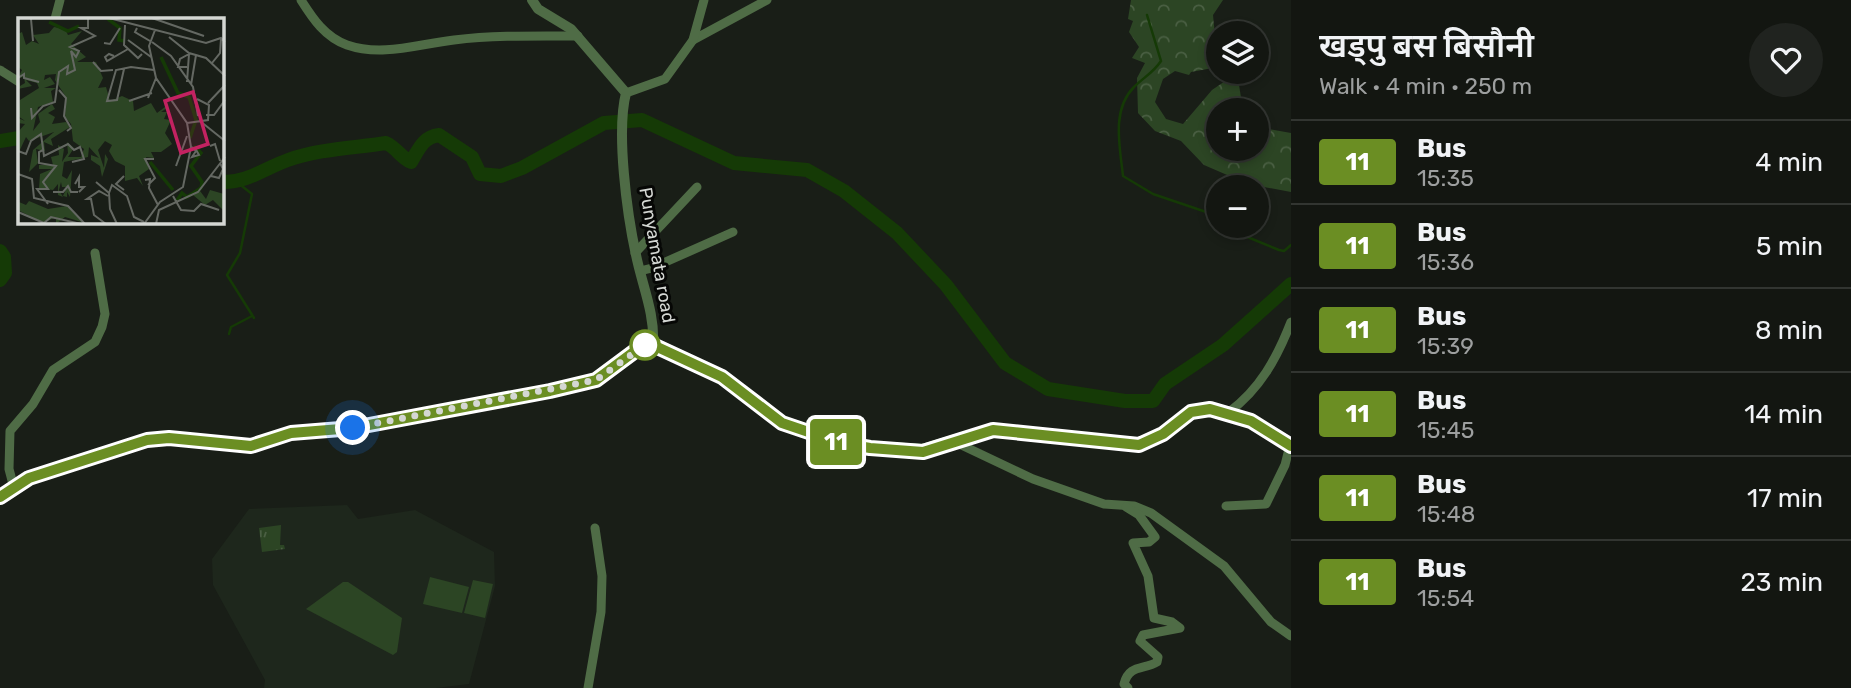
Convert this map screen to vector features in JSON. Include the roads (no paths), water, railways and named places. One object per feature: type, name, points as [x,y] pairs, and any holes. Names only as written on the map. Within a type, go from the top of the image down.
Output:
[{"type":"main road","points":[[0,497],[29,478],[147,440],[169,438],[251,446],[291,433],[353,428],[596,380],[639,348],[653,345],[722,377],[765,412],[801,431],[841,443],[898,452],[923,452],[993,430],[1139,445],[1163,434],[1191,412],[1210,409],[1229,412],[1251,421],[1290,446]]},
{"type":"street","points":[[55,18],[60,0]]},
{"type":"street","points":[[301,0],[323,30],[333,38],[364,49],[383,51],[454,40],[507,36],[578,36]]},
{"type":"street","points":[[532,0],[538,9],[578,36],[625,96],[665,79],[693,40],[704,0]]},
{"type":"street","points":[[693,40],[767,0]]},
{"type":"street","points":[[0,70],[18,81]]},
{"type":"street","name":"Punyamata road","points":[[625,96],[623,130],[635,253],[654,324],[653,345]]},
{"type":"street","points":[[635,253],[697,187]]},
{"type":"street","points":[[640,271],[733,232]]},
{"type":"street","points":[[14,488],[9,468],[10,431],[55,368],[95,342],[102,327],[106,314],[95,253]]},
{"type":"street","points":[[1229,412],[1243,401],[1273,364],[1291,323]]},
{"type":"street","points":[[955,442],[1033,479],[1104,504],[1134,506],[1151,513],[1224,566],[1271,622],[1291,636]]},
{"type":"street","points":[[1226,506],[1266,504],[1285,465],[1290,446]]},
{"type":"street","points":[[1125,506],[1139,516],[1155,537],[1149,542],[1133,543],[1148,576],[1154,618],[1172,622],[1180,628],[1143,635],[1140,640],[1158,657],[1157,662],[1137,667],[1126,675],[1124,684],[1128,688]]},
{"type":"street","points":[[588,688],[601,612],[602,576],[595,528]]},
{"type":"waterway","points":[[1147,15],[1161,61],[1134,87],[1122,107],[1119,141],[1123,176],[1153,194],[1206,212]]},
{"type":"waterway","points":[[224,182],[248,178],[288,160],[312,153],[386,143],[411,162],[425,141],[439,135],[472,157],[480,174],[501,176],[522,168],[604,123],[642,120],[734,163],[807,170],[844,191],[897,233],[946,285],[1005,363],[1048,389],[1125,401],[1153,401],[1165,384],[1223,345],[1291,284]]},
{"type":"waterway","points":[[0,141],[18,138]]},
{"type":"waterway","points":[[238,183],[252,194],[240,253],[227,275],[254,318]]},
{"type":"waterway","points":[[1250,238],[1284,251],[1291,245]]},
{"type":"waterway","points":[[0,251],[4,257],[5,273],[0,280]]},
{"type":"waterway","points":[[229,334],[231,327],[252,316]]}]
